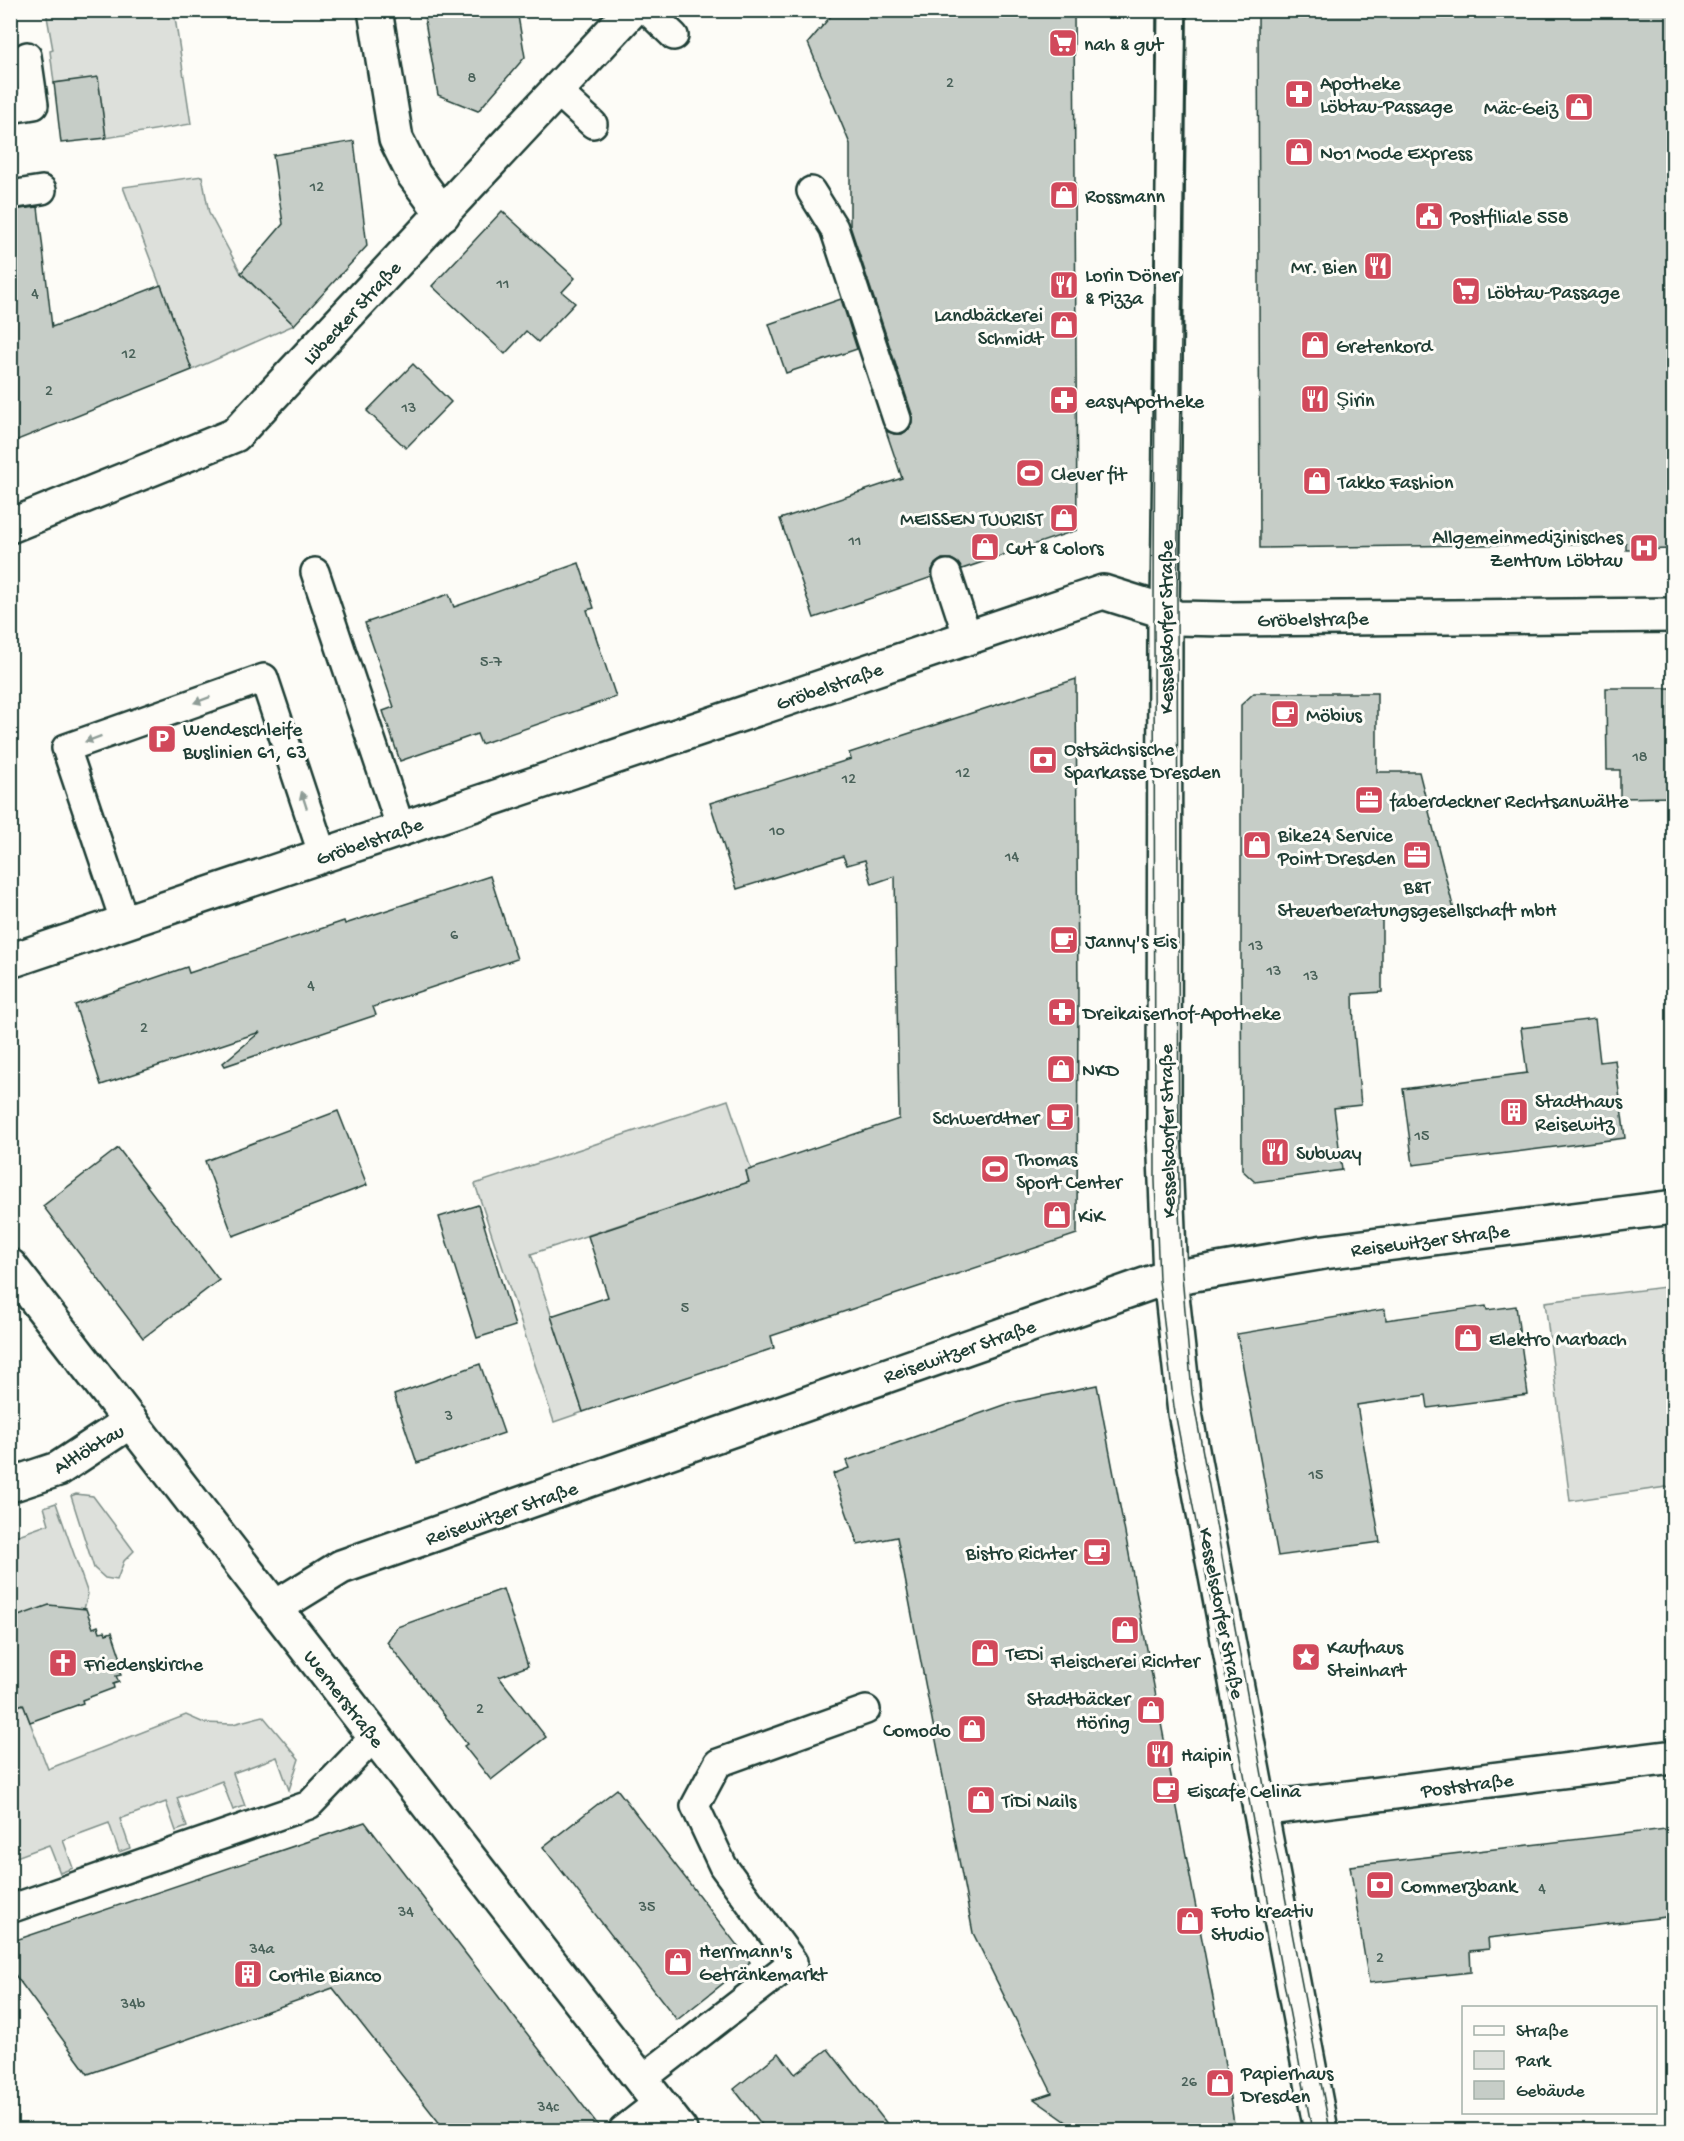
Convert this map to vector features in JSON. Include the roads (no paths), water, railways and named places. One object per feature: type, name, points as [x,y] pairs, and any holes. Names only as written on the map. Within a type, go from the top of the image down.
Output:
[{"type":"street","points":[[375,10],[396,140],[414,175],[443,214]]},
{"type":"street","name":"Lübecker Straße","points":[[10,526],[235,435],[632,10]]},
{"type":"street","name":"Gröbelstraße","points":[[10,961],[1103,592],[1178,618],[1674,615]]},
{"type":"street","name":"Kesselsdorfer Straße","points":[[1165,612],[1164,1133],[1170,1277],[1185,1413],[1321,2130]]},
{"type":"street","name":"Reisewitzer Straße","points":[[276,1607],[341,1568],[1170,1277],[1324,1252],[1674,1207]]},
{"type":"street","name":"Wernerstraße","points":[[10,1266],[680,2130]]},
{"type":"street","name":"Altlöbtau","points":[[10,1485],[58,1469],[131,1421]]},
{"type":"street","name":"Poststraße","points":[[1260,1809],[1674,1757]]},
{"type":"lane","points":[[647,10],[674,36]]},
{"type":"lane","name":"Kesselsdorfer Straße","points":[[1165,612],[1172,10]]},
{"type":"lane","points":[[10,109],[34,105],[27,56]]},
{"type":"lane","points":[[557,91],[593,124]]},
{"type":"lane","points":[[10,195],[42,190]]},
{"type":"lane","points":[[811,191],[834,228],[897,419]]},
{"type":"lane","points":[[315,572],[401,829]]},
{"type":"lane","points":[[947,574],[968,638]]},
{"type":"lane","points":[[125,923],[66,748],[264,678],[323,856]]},
{"type":"lane","points":[[623,2130],[650,2091],[793,1962],[723,1866],[695,1806],[718,1764],[866,1710]]},
{"type":"lane","points":[[10,1909],[309,1805],[375,1736]]},
{"type":"tram line","points":[[1156,10],[1155,1181],[1159,1280],[1174,1407],[1312,2130]]},
{"type":"tram line","points":[[1186,10],[1177,596],[1179,1211],[1182,1275],[1192,1393],[1330,2130]]},
{"type":"place","name":"nah & gut","points":[[1063,43]]},
{"type":"place","name":"Apotheke Löbtau-Passage","points":[[1299,94]]},
{"type":"place","name":"Mäc-Geiz","points":[[1579,107]]},
{"type":"place","name":"No1 Mode Express","points":[[1299,152]]},
{"type":"place","name":"Rossmann","points":[[1064,195]]},
{"type":"place","name":"Postfiliale 558","points":[[1429,216]]},
{"type":"place","name":"Mr. Bien","points":[[1378,266]]},
{"type":"place","name":"Lorin Döner & Pizza","points":[[1064,285]]},
{"type":"place","name":"Löbtau-Passage","points":[[1466,291]]},
{"type":"place","name":"Landbäckerei Schmidt","points":[[1064,325]]},
{"type":"place","name":"Gretenkord","points":[[1315,345]]},
{"type":"place","name":"Şirin","points":[[1315,399]]},
{"type":"place","name":"easyApotheke","points":[[1064,400]]},
{"type":"place","name":"Clever fit","points":[[1030,473]]},
{"type":"place","name":"Takko Fashion","points":[[1317,481]]},
{"type":"place","name":"MEISSEN TUURIST","points":[[1064,518]]},
{"type":"place","name":"Cut & Colors","points":[[985,547]]},
{"type":"place","name":"Allgemeinmedizinisches Zentrum Löbtau","points":[[1644,548]]},
{"type":"place","name":"Möbius","points":[[1285,714]]},
{"type":"place","name":"Wendeschleife Buslinien 61, 63","points":[[162,739]]},
{"type":"place","name":"Ostsächsische Sparkasse Dresden","points":[[1043,760]]},
{"type":"place","name":"faberdeckner Rechtsanwälte","points":[[1369,800]]},
{"type":"place","name":"Bike24 Service Point Dresden","points":[[1257,845]]},
{"type":"place","name":"B&T Steuerberatungsgesellschaft mbH","points":[[1417,855]]},
{"type":"place","name":"Janny's Eis","points":[[1064,940]]},
{"type":"place","name":"Dreikaiserhof-Apotheke","points":[[1062,1012]]},
{"type":"place","name":"NKD","points":[[1061,1069]]},
{"type":"place","name":"Stadthaus Reisewitz","points":[[1514,1112]]},
{"type":"place","name":"Schwerdtner","points":[[1060,1117]]},
{"type":"place","name":"Subway","points":[[1275,1152]]},
{"type":"place","name":"Thomas Sport Center","points":[[995,1169]]},
{"type":"place","name":"KiK","points":[[1057,1215]]},
{"type":"place","name":"Elektro Marbach","points":[[1468,1338]]},
{"type":"place","name":"Bistro Richter","points":[[1097,1552]]},
{"type":"place","name":"Fleischerei Richter","points":[[1125,1630]]},
{"type":"place","name":"TEDi","points":[[985,1653]]},
{"type":"place","name":"Kaufhaus Steinhart","points":[[1306,1657]]},
{"type":"place","name":"Friedenskirche","points":[[63,1663]]},
{"type":"place","name":"Stadtbäcker Höring","points":[[1151,1710]]},
{"type":"place","name":"Comodo","points":[[972,1729]]},
{"type":"place","name":"Haipin","points":[[1160,1754]]},
{"type":"place","name":"Eiscafe Celina","points":[[1166,1790]]},
{"type":"place","name":"TiDi Nails","points":[[981,1800]]},
{"type":"place","name":"Commerzbank","points":[[1380,1885]]},
{"type":"place","name":"Foto kreativ Studio","points":[[1190,1921]]},
{"type":"place","name":"Herrmann's Getränkemarkt","points":[[678,1962]]},
{"type":"place","name":"Cortile Bianco","points":[[248,1974]]},
{"type":"place","name":"Papierhaus Dresden","points":[[1220,2083]]}]
